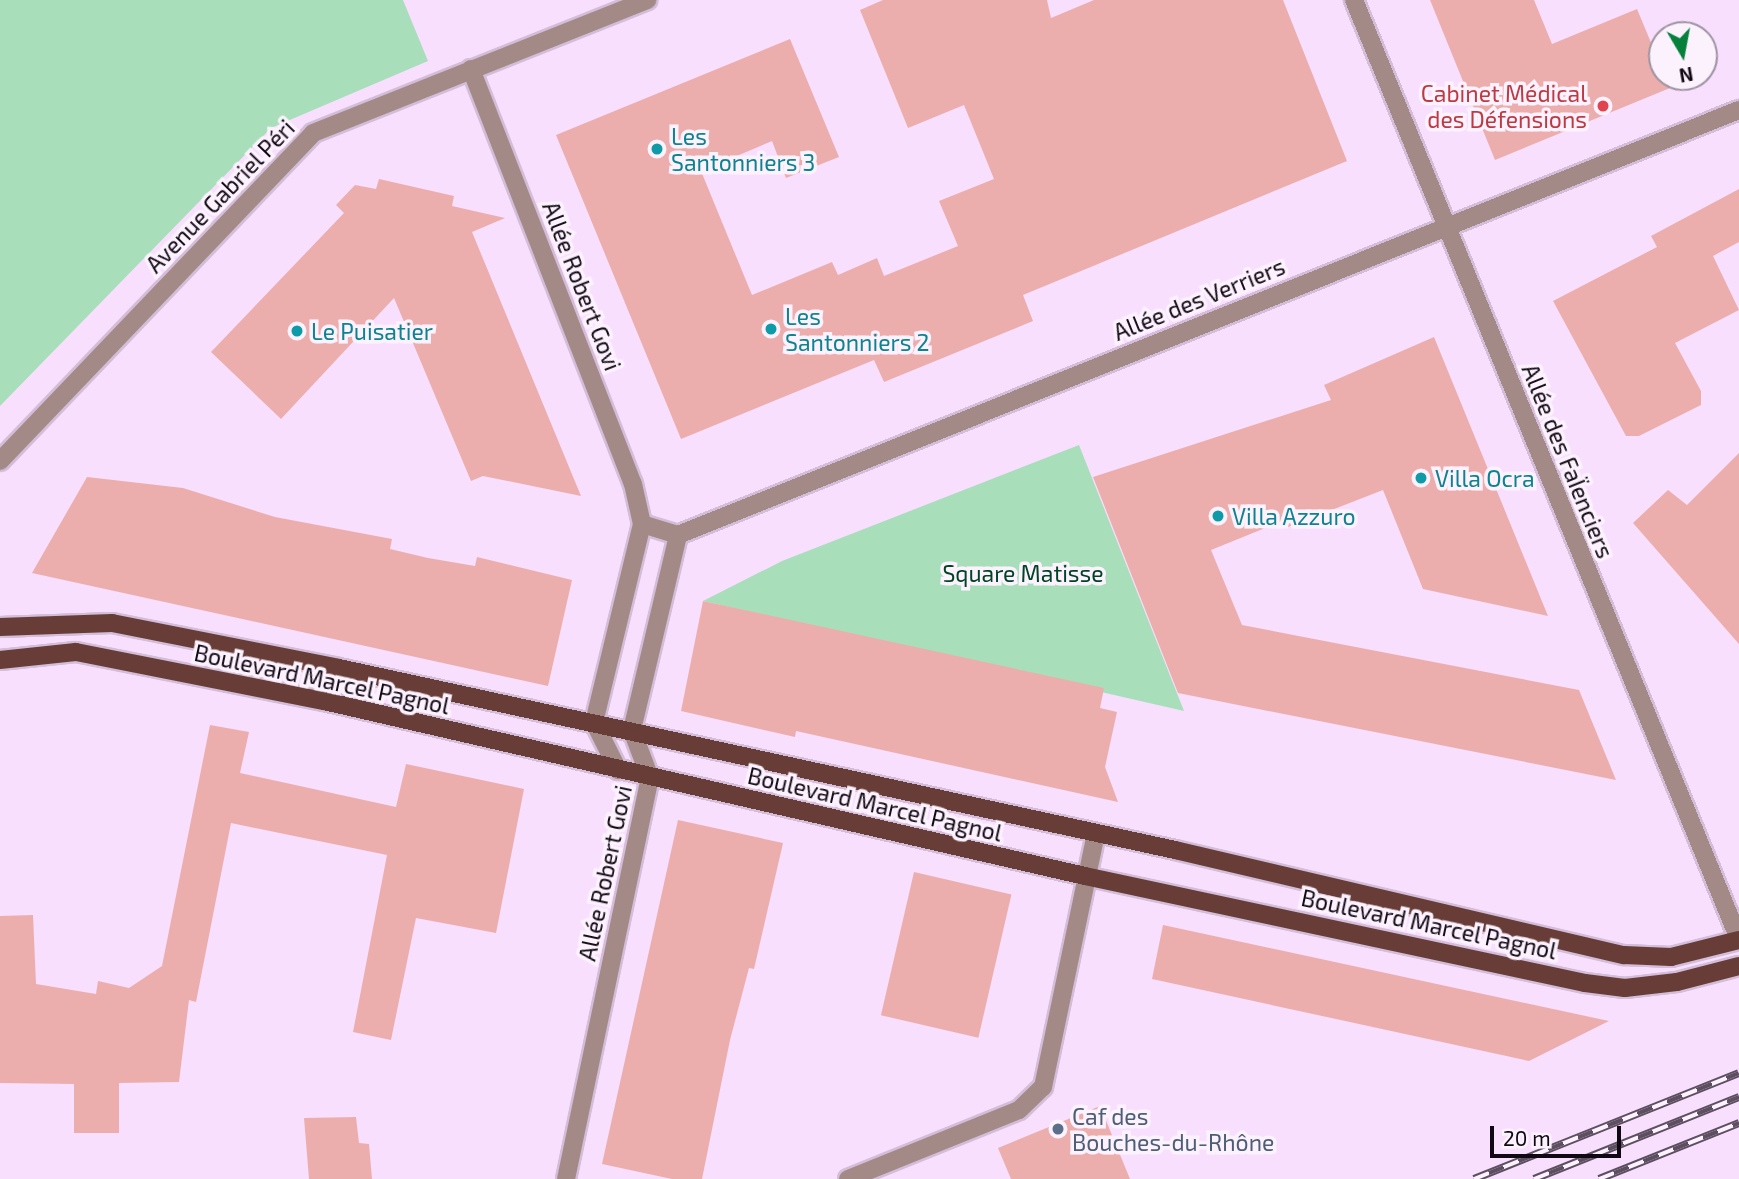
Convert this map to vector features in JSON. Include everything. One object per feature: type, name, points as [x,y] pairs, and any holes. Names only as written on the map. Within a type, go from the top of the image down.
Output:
[{"type":"main road","name":"Boulevard Marcel Pagnol","points":[[0,627],[112,623],[632,730],[1096,833],[1624,955],[1671,957],[1739,939]]},
{"type":"main road","name":"Boulevard Marcel Pagnol","points":[[0,660],[76,652],[324,701],[618,771],[1085,876],[1585,983],[1625,988],[1677,982],[1739,966]]},
{"type":"street","name":"Avenue Gabriel Péri","points":[[0,461],[313,133],[647,0]]},
{"type":"street","name":"Allée des FaÏenciers","points":[[1354,0],[1739,939]]},
{"type":"street","name":"Allée Robert Govi","points":[[471,69],[633,484],[642,524],[594,722],[618,771]]},
{"type":"street","name":"Allée des Verriers","points":[[678,535],[1739,110]]},
{"type":"street","points":[[632,730],[678,535],[642,524]]},
{"type":"street","name":"Allée Robert Govi","points":[[566,1179],[650,778],[632,730]]},
{"type":"street","points":[[848,1179],[1018,1110],[1042,1087],[1096,833]]},
{"type":"green space","points":[[0,0],[403,0],[428,61],[271,128],[0,406]]},
{"type":"green space","name":"Square Matisse","points":[[1079,445],[1184,711],[703,601],[782,561]]},
{"type":"building","points":[[883,0],[1047,0],[1051,18],[1094,0],[1283,0],[1347,161],[1023,295],[1033,321],[884,382],[874,360],[681,439],[556,135],[790,39],[839,157],[786,178],[772,141],[701,171],[752,295],[832,262],[838,275],[877,258],[884,276],[958,246],[939,201],[994,179],[964,105],[908,128],[860,10]]},
{"type":"building","points":[[1430,0],[1534,0],[1552,44],[1637,9],[1648,35],[1648,91],[1663,91],[1495,160]]},
{"type":"building","name":"Le Puisatier","points":[[379,179],[454,196],[452,206],[505,218],[472,232],[581,496],[483,476],[471,481],[394,298],[281,419],[211,352],[344,213],[336,205],[355,185],[376,189]]},
{"type":"building","points":[[1739,189],[1739,242],[1713,256],[1739,310],[1675,343],[1701,391],[1701,405],[1639,436],[1626,436],[1553,301],[1657,247],[1651,236]]},
{"type":"building","points":[[1434,337],[1548,616],[1423,589],[1383,490],[1288,527],[1285,520],[1211,550],[1242,625],[1579,690],[1616,780],[1178,693],[1093,477],[1331,400],[1324,385]]},
{"type":"building","points":[[1739,453],[1739,644],[1633,523],[1668,490],[1687,505]]},
{"type":"building","points":[[87,477],[183,488],[275,517],[392,539],[390,549],[428,558],[475,566],[477,557],[572,580],[548,686],[32,573]]},
{"type":"building","points":[[703,601],[1104,688],[1100,708],[1117,712],[1105,767],[1118,802],[796,731],[795,737],[681,711]]},
{"type":"building","points":[[210,725],[249,732],[240,773],[396,807],[406,764],[524,789],[496,933],[416,918],[391,1040],[353,1032],[387,855],[231,823],[196,1002],[189,1000],[179,1082],[119,1083],[119,1133],[74,1133],[74,1084],[0,1083],[0,916],[33,915],[36,984],[96,994],[98,981],[129,988],[162,966]]},
{"type":"building","points":[[678,820],[783,843],[754,969],[749,968],[730,1040],[702,1179],[672,1179],[602,1164]]},
{"type":"building","points":[[914,872],[1011,894],[978,1038],[881,1015]]},
{"type":"building","points":[[1163,925],[1609,1021],[1529,1061],[1152,979]]},
{"type":"building","points":[[1100,1106],[1130,1179],[1011,1179],[998,1148]]},
{"type":"building","points":[[356,1117],[359,1143],[369,1144],[372,1179],[309,1179],[304,1118]]},
{"type":"railway","points":[[1474,1179],[1739,1073]]},
{"type":"railway","points":[[1534,1179],[1739,1097]]},
{"type":"railway","points":[[1599,1179],[1739,1123]]},
{"type":"place","name":"Cabinet Médical des Défensions","points":[[1603,106]]},
{"type":"place","name":"Les Santonniers 3","points":[[657,149]]},
{"type":"place","name":"Les Santonniers 2","points":[[771,329]]},
{"type":"place","name":"Le Puisatier","points":[[297,331]]},
{"type":"place","name":"Villa Ocra","points":[[1421,478]]},
{"type":"place","name":"Villa Azzuro","points":[[1218,516]]},
{"type":"place","name":"Caf des Bouches-du-Rhône","points":[[1058,1129]]}]
